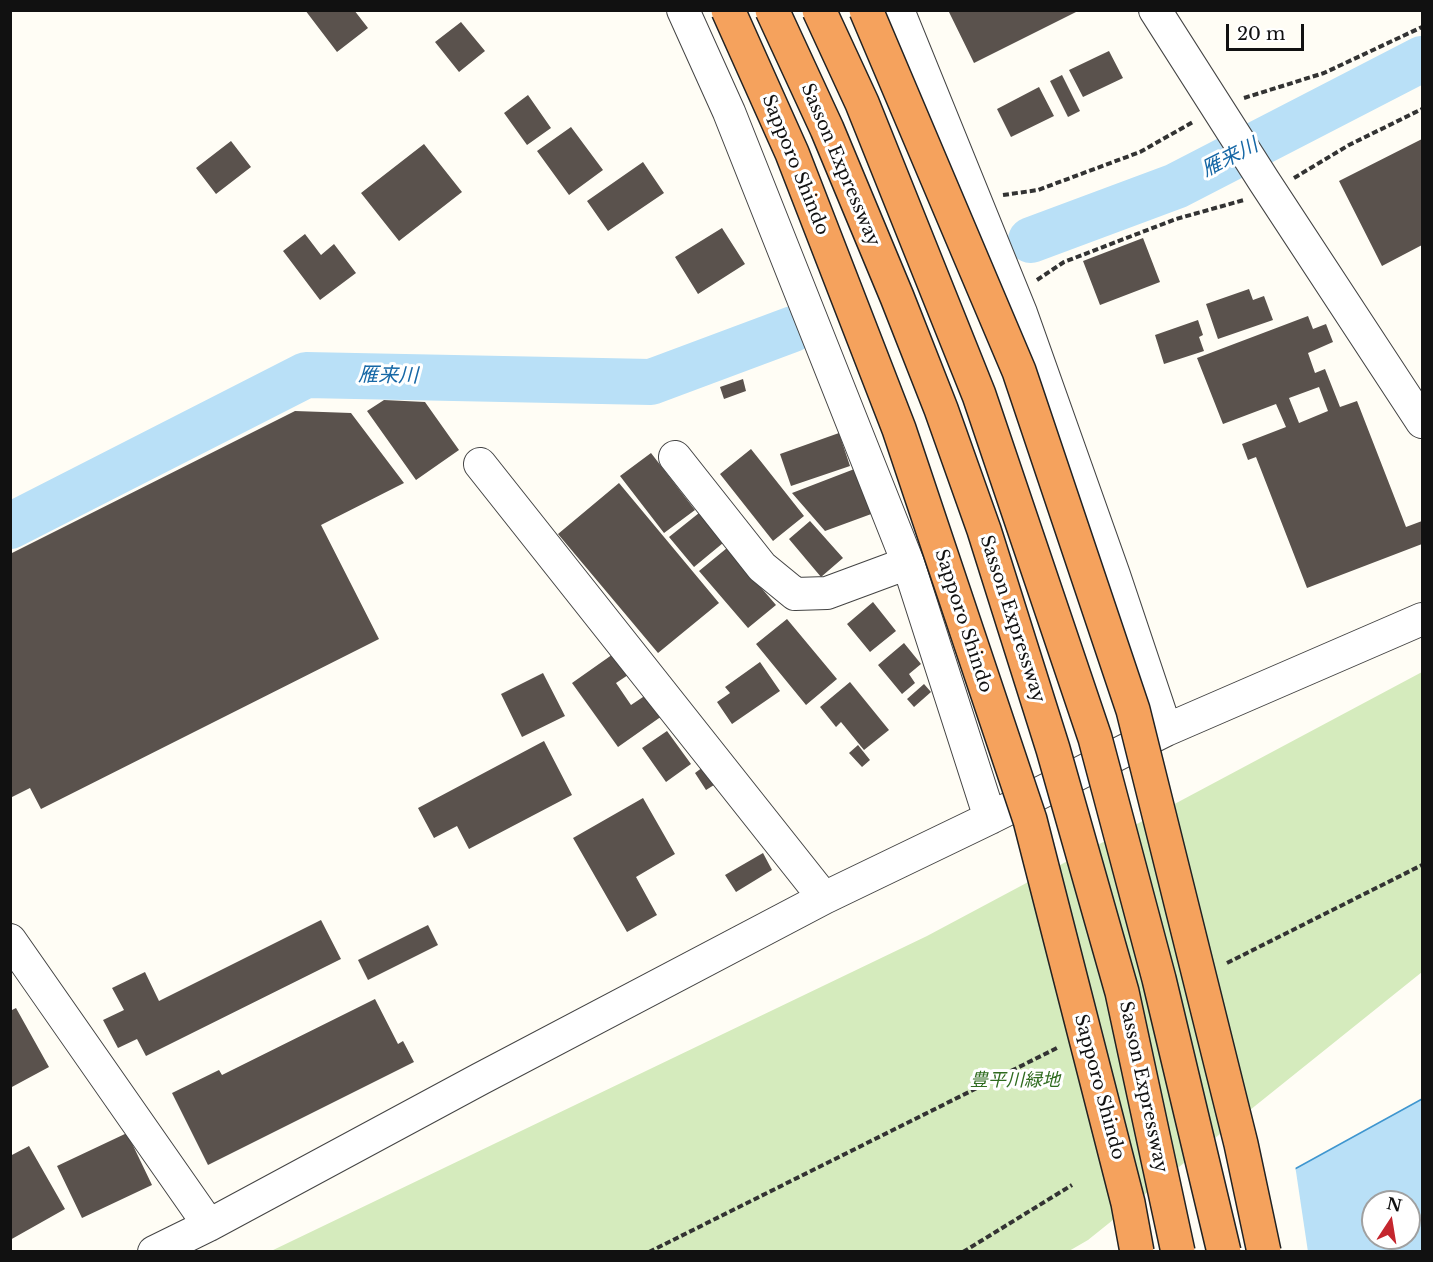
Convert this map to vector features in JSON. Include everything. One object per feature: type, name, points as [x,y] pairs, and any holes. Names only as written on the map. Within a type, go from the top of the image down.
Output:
[{"type":"highway","name":"Sapporo Shindo","points":[[728,10],[792,153],[899,429],[1026,809],[1128,1203],[1137,1251]]},
{"type":"highway","name":"Sasson Expressway","points":[[772,10],[827,129],[897,297],[941,409],[984,530],[1059,771],[1122,992],[1178,1251]]},
{"type":"highway","points":[[819,10],[862,103],[979,395],[1095,738],[1159,979],[1224,1251]]},
{"type":"highway","points":[[866,10],[1019,371],[1133,710],[1241,1144],[1264,1251]]},
{"type":"street","points":[[683,10],[729,112],[908,563],[990,818]]},
{"type":"street","points":[[898,10],[1011,290],[1114,575],[1166,730]]},
{"type":"street","points":[[1155,10],[1218,114],[1422,422]]},
{"type":"street","points":[[675,457],[762,567],[795,594],[827,593],[908,563]]},
{"type":"street","points":[[480,464],[824,898]]},
{"type":"street","points":[[154,1251],[209,1225],[824,898],[1166,730],[1422,619]]},
{"type":"street","points":[[10,940],[209,1225]]},
{"type":"path","points":[[974,199],[1038,190],[1140,152],[1218,114],[1323,73],[1422,27]]},
{"type":"path","points":[[1011,290],[1036,280],[1064,262],[1267,187],[1422,109]]},
{"type":"path","points":[[1221,966],[1422,865]]},
{"type":"path","points":[[649,1251],[1062,1045]]},
{"type":"path","points":[[963,1251],[1072,1185]]},
{"type":"green space","name":"豊平川緑地","points":[[1422,672],[1422,972],[1088,1240],[1069,1251],[269,1252],[927,936]]},
{"type":"water","points":[[1422,1099],[1422,1251],[1144,1252]]},
{"type":"pier","points":[[1295,1165],[1308,1252],[1141,1252],[1143,1249]]},
{"type":"building","points":[[305,10],[354,10],[368,28],[337,52]]},
{"type":"building","points":[[948,10],[1080,10],[974,63]]},
{"type":"building","points":[[461,22],[485,51],[459,72],[435,42]]},
{"type":"building","points":[[1109,51],[1123,78],[1083,97],[1069,70]]},
{"type":"building","points":[[1062,75],[1080,111],[1068,117],[1050,81]]},
{"type":"building","points":[[1039,87],[1054,116],[1011,137],[997,109]]},
{"type":"building","points":[[528,95],[551,128],[527,145],[504,113]]},
{"type":"building","points":[[571,127],[603,170],[569,195],[537,151]]},
{"type":"building","points":[[1422,139],[1422,245],[1382,266],[1339,181]]},
{"type":"building","points":[[231,141],[251,167],[216,194],[196,168]]},
{"type":"building","points":[[424,144],[462,192],[399,241],[361,193]]},
{"type":"building","points":[[643,162],[664,193],[608,231],[587,201]]},
{"type":"building","points":[[722,228],[745,264],[698,294],[675,257]]},
{"type":"building","points":[[305,234],[321,255],[334,244],[356,273],[320,300],[283,251]]},
{"type":"building","points":[[1143,238],[1160,282],[1100,305],[1083,261]]},
{"type":"building","points":[[1249,289],[1253,300],[1264,296],[1273,320],[1218,339],[1206,304]]},
{"type":"building","points":[[1308,316],[1313,329],[1326,324],[1333,342],[1308,353],[1315,373],[1325,369],[1340,407],[1357,401],[1406,527],[1422,521],[1422,544],[1307,588],[1256,457],[1248,460],[1242,444],[1286,427],[1276,404],[1223,424],[1197,358]],"holes":[[[1319,387],[1328,411],[1299,423],[1289,398]]]},
{"type":"building","points":[[1198,320],[1203,335],[1199,337],[1204,351],[1164,364],[1155,335]]},
{"type":"building","points":[[743,379],[746,391],[724,399],[720,387]]},
{"type":"building","points":[[384,400],[425,402],[459,450],[416,480],[367,411]]},
{"type":"building","points":[[295,411],[351,413],[404,483],[321,525],[379,639],[41,809],[30,788],[10,798],[10,554]]},
{"type":"building","points":[[839,433],[850,466],[791,486],[780,454]]},
{"type":"building","points":[[751,449],[804,516],[773,541],[720,474]]},
{"type":"building","points":[[651,453],[695,510],[664,533],[620,476]]},
{"type":"building","points":[[857,468],[874,513],[825,531],[792,493]]},
{"type":"building","points":[[619,483],[719,603],[658,653],[558,534]]},
{"type":"building","points":[[699,513],[723,543],[694,567],[669,537]]},
{"type":"building","points":[[810,521],[843,558],[821,577],[789,539]]},
{"type":"building","points":[[727,548],[776,605],[748,628],[699,571]]},
{"type":"building","points":[[873,602],[896,631],[870,652],[847,624]]},
{"type":"building","points":[[787,619],[837,679],[806,705],[756,644]]},
{"type":"building","points":[[904,643],[921,664],[909,674],[915,683],[902,694],[878,665]]},
{"type":"building","points":[[616,652],[631,673],[616,683],[631,705],[646,695],[662,716],[618,747],[572,683]]},
{"type":"building","points":[[760,662],[780,691],[732,724],[717,702],[730,693],[725,687]]},
{"type":"building","points":[[543,673],[565,716],[522,737],[501,694]]},
{"type":"building","points":[[850,682],[889,730],[864,750],[841,722],[836,727],[820,707]]},
{"type":"building","points":[[924,684],[931,692],[914,707],[907,699]]},
{"type":"building","points":[[667,731],[691,764],[666,782],[642,748]]},
{"type":"building","points":[[544,741],[572,795],[469,849],[457,826],[434,838],[418,808]]},
{"type":"building","points":[[858,745],[870,760],[862,767],[849,753]]},
{"type":"building","points":[[703,767],[714,785],[706,790],[695,773]]},
{"type":"building","points":[[643,798],[675,854],[636,877],[657,915],[627,932],[573,838]]},
{"type":"building","points":[[763,853],[772,870],[736,892],[725,875]]},
{"type":"building","points":[[321,920],[341,959],[146,1056],[137,1039],[118,1048],[103,1020],[124,1010],[112,988],[145,972],[159,1001]]},
{"type":"building","points":[[428,925],[438,945],[368,980],[358,960]]},
{"type":"building","points":[[375,999],[398,1044],[403,1041],[414,1062],[208,1165],[172,1093],[219,1070],[222,1075]]},
{"type":"building","points":[[16,1008],[49,1067],[10,1088],[10,1011]]},
{"type":"building","points":[[127,1133],[152,1185],[82,1218],[57,1166]]},
{"type":"building","points":[[29,1146],[65,1209],[10,1240],[10,1156]]},
{"type":"waterway","name":"雁来川","points":[[1031,240],[1176,186],[1422,59]]},
{"type":"waterway","name":"雁来川","points":[[10,526],[306,375],[651,382],[793,329]]}]
